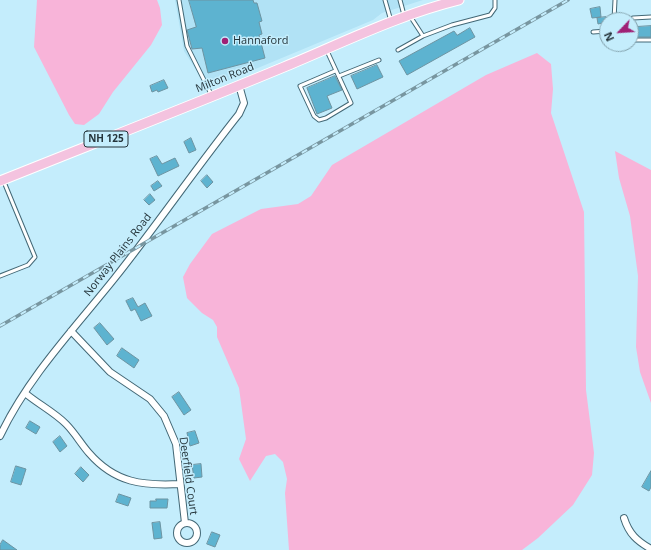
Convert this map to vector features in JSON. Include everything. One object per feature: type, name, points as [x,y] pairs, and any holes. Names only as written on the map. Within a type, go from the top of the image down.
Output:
[{"type":"main road","name":"Milton Road","points":[[2,181],[240,86],[392,21],[459,0]]},
{"type":"street","name":"Norway Plains Road","points":[[0,436],[12,412],[36,375],[131,257],[239,114],[244,103],[240,86]]},
{"type":"street","name":"Deerfield Court","points":[[71,331],[110,372],[143,394],[161,410],[168,422],[176,444],[185,523]]},
{"type":"street","points":[[25,393],[66,423],[95,460],[113,474],[142,485],[180,484]]},
{"type":"street","points":[[624,518],[630,533],[638,541],[651,549]]},
{"type":"lane","points":[[179,0],[187,46],[212,96]]},
{"type":"lane","points":[[386,0],[392,21]]},
{"type":"lane","points":[[400,0],[407,16],[423,36]]},
{"type":"lane","points":[[398,50],[423,36],[452,25],[490,15],[495,8],[495,0]]},
{"type":"lane","points":[[614,12],[615,0]]},
{"type":"lane","points":[[651,17],[633,18],[631,21],[632,37],[635,40],[651,40]]},
{"type":"lane","points":[[593,32],[599,32]]},
{"type":"lane","points":[[326,50],[335,71],[340,76],[351,103],[326,118],[319,120],[314,116],[300,86],[335,71]]},
{"type":"lane","points":[[340,76],[379,60]]},
{"type":"lane","points":[[0,276],[28,265],[35,257],[2,181]]},
{"type":"shaded area","points":[[37,0],[157,0],[160,8],[162,25],[151,45],[113,92],[99,114],[84,125],[75,124],[69,115],[34,47]]},
{"type":"shaded area","points":[[175,0],[423,0],[382,13],[373,20],[205,90],[205,84],[184,51]]},
{"type":"shaded area","points":[[537,53],[551,64],[553,89],[551,113],[584,212],[586,390],[594,453],[592,475],[573,505],[538,538],[522,550],[289,550],[285,493],[287,479],[283,462],[275,454],[266,456],[250,481],[239,459],[246,439],[239,388],[217,337],[217,327],[213,320],[202,313],[187,298],[183,277],[190,264],[212,234],[261,209],[298,204],[311,196],[332,165],[486,75]]},
{"type":"shaded area","points":[[615,151],[651,170],[651,403],[640,372],[636,347],[638,276],[630,216],[619,178]]},
{"type":"building","name":"Hannaford","points":[[189,0],[253,0],[254,3],[257,3],[262,21],[259,22],[262,34],[259,35],[265,58],[208,73],[202,48],[192,49],[187,30],[196,27]]},
{"type":"building","points":[[600,7],[599,17],[592,18],[590,9]]},
{"type":"building","points":[[651,26],[651,37],[639,37],[639,27]]},
{"type":"building","points":[[470,28],[475,37],[407,75],[399,61],[454,31],[457,35]]},
{"type":"building","points":[[377,65],[383,77],[357,89],[351,76]]},
{"type":"building","points":[[335,76],[342,90],[327,96],[332,108],[317,114],[307,88]]},
{"type":"building","points":[[164,80],[168,88],[158,92],[157,90],[152,92],[150,86]]},
{"type":"building","points":[[191,138],[196,150],[189,153],[184,142]]},
{"type":"building","points":[[157,156],[162,164],[175,158],[179,166],[158,176],[150,159]]},
{"type":"building","points":[[207,175],[213,182],[207,188],[201,181]]},
{"type":"building","points":[[158,181],[162,186],[154,191],[151,186]]},
{"type":"building","points":[[150,194],[155,200],[149,205],[144,200]]},
{"type":"building","points":[[133,298],[138,307],[145,303],[152,316],[141,321],[135,309],[131,311],[126,301]]},
{"type":"building","points":[[100,323],[114,339],[107,345],[94,328]]},
{"type":"building","points":[[122,348],[139,360],[134,368],[117,356]]},
{"type":"building","points":[[179,392],[191,410],[184,415],[172,397]]},
{"type":"building","points":[[30,421],[40,427],[36,434],[26,428]]},
{"type":"building","points":[[195,431],[199,443],[190,446],[187,433]]},
{"type":"building","points":[[60,436],[67,446],[60,452],[53,442]]},
{"type":"building","points":[[201,464],[202,477],[194,478],[192,465]]},
{"type":"building","points":[[16,466],[26,469],[21,485],[11,482]]},
{"type":"building","points":[[81,467],[89,475],[83,482],[75,474]]},
{"type":"building","points":[[651,471],[651,487],[649,491],[642,487]]},
{"type":"building","points":[[119,494],[131,498],[128,506],[116,502]]},
{"type":"building","points":[[156,499],[168,499],[167,508],[150,508],[150,501],[156,501]]},
{"type":"building","points":[[160,522],[162,538],[154,539],[152,523]]},
{"type":"building","points":[[212,532],[220,535],[215,547],[207,544]]},
{"type":"building","points":[[3,540],[17,550],[0,550],[0,545]]},
{"type":"railway","points":[[0,326],[568,0]]},
{"type":"place","name":"Hannaford","points":[[225,41]]}]
